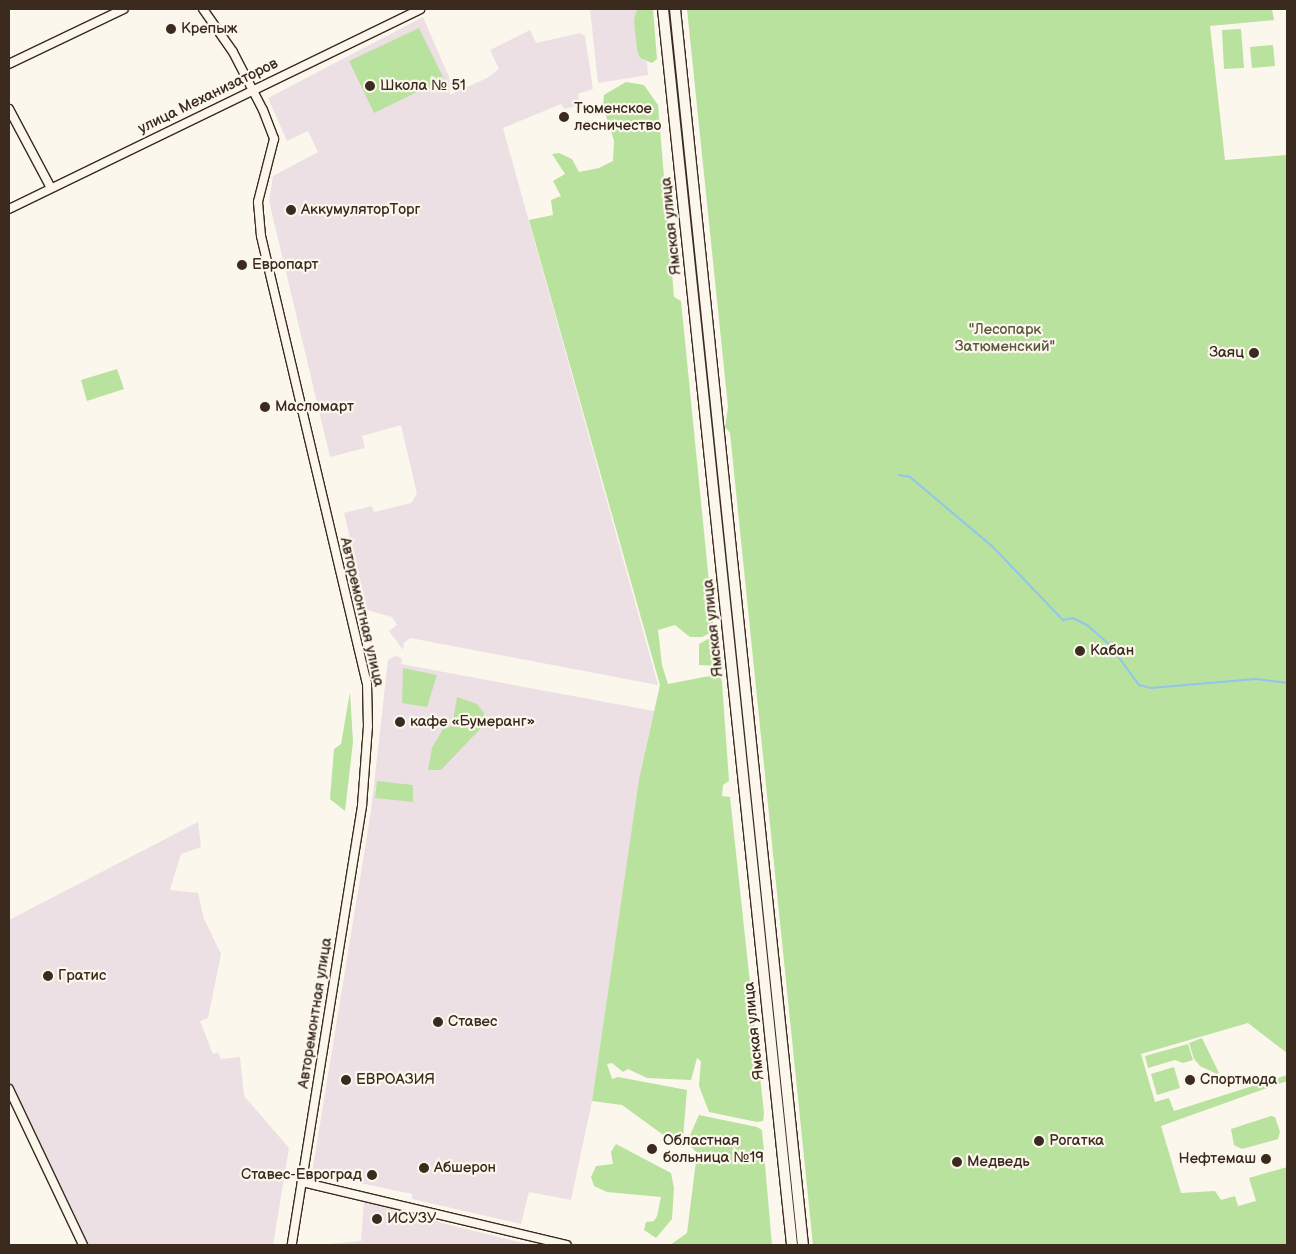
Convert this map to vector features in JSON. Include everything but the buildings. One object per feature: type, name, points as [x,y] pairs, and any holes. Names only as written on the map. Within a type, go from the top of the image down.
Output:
[{"type":"main road","name":"Ямская улица","points":[[663,9],[792,1245]]},
{"type":"main road","name":"Ямская улица","points":[[675,9],[770,913],[802,1245]]},
{"type":"main road","points":[[758,915],[770,913]]},
{"type":"street","points":[[9,64],[124,9]]},
{"type":"street","name":"Авторемонтная улица","points":[[203,9],[224,38],[252,89],[274,139],[258,202],[267,265],[364,668],[368,702],[362,806],[292,1245]]},
{"type":"street","name":"улица Механизаторов","points":[[9,209],[252,89],[420,9]]},
{"type":"street","points":[[9,109],[51,188]]},
{"type":"street","points":[[9,1088],[83,1245]]},
{"type":"street","points":[[302,1182],[568,1245]]},
{"type":"shaded area","points":[[590,9],[637,9],[640,58],[647,62],[648,75],[598,83]]},
{"type":"shaded area","points":[[423,17],[449,77],[450,95],[487,78],[499,69],[490,50],[530,30],[536,43],[580,33],[585,36],[593,89],[578,94],[580,105],[564,109],[561,104],[503,128],[658,685],[410,638],[404,643],[403,650],[389,631],[397,625],[392,617],[367,610],[344,513],[372,506],[374,512],[411,503],[417,494],[401,425],[362,436],[365,448],[330,457],[269,201],[273,176],[318,152],[308,131],[287,141],[268,98]]},
{"type":"shaded area","points":[[395,656],[402,658],[401,664],[654,711],[639,779],[592,1101],[571,1200],[529,1192],[521,1224],[412,1199],[412,1194],[312,1173],[371,811],[388,660]]},
{"type":"shaded area","points":[[198,822],[201,847],[181,854],[170,890],[198,893],[204,919],[221,954],[208,1018],[200,1021],[213,1054],[218,1052],[221,1059],[240,1057],[244,1096],[289,1148],[273,1245],[86,1245],[9,1084],[9,920]]},
{"type":"shaded area","points":[[364,1199],[446,1224],[531,1245],[319,1245],[361,1241]]},
{"type":"green space","points":[[637,9],[653,9],[657,59],[652,63],[640,58],[637,50],[634,20]]},
{"type":"green space","name":"\"Лесопарк Затюменский\"","points":[[687,9],[1272,9],[1274,20],[1210,26],[1225,160],[1287,155],[1287,1053],[1248,1023],[1141,1054],[1155,1102],[1169,1098],[1174,1111],[1287,1075],[1287,1081],[1161,1126],[1181,1193],[1215,1191],[1221,1200],[1235,1196],[1238,1206],[1256,1201],[1249,1178],[1287,1167],[1287,1245],[813,1245],[730,433],[725,427],[728,407]]},
{"type":"green space","points":[[419,28],[444,79],[374,113],[349,61]]},
{"type":"green space","points":[[1241,29],[1244,68],[1224,69],[1222,30]]},
{"type":"green space","points":[[1273,45],[1275,66],[1252,68],[1250,47]]},
{"type":"green space","points":[[626,82],[644,85],[658,105],[674,297],[681,301],[713,622],[712,632],[702,637],[690,637],[675,625],[658,630],[662,665],[668,684],[720,674],[722,682],[729,781],[723,785],[722,796],[730,797],[764,1113],[763,1121],[757,1122],[709,1112],[699,1086],[701,1061],[697,1058],[691,1080],[647,1078],[628,1069],[623,1072],[612,1063],[607,1064],[612,1079],[618,1077],[687,1090],[683,1138],[677,1145],[622,1105],[592,1101],[639,779],[660,685],[529,220],[553,215],[551,200],[561,196],[553,181],[565,174],[552,154],[559,153],[572,159],[579,172],[599,168],[613,161],[614,141],[603,106],[604,95]]},
{"type":"green space","points":[[117,369],[124,389],[87,401],[81,380]]},
{"type":"green space","points":[[708,639],[716,641],[722,664],[719,666],[699,665],[699,644]]},
{"type":"green space","points":[[403,668],[437,675],[427,707],[402,703]]},
{"type":"green space","points":[[350,692],[353,742],[345,811],[330,799],[334,749],[341,744]]},
{"type":"green space","points":[[457,697],[477,704],[484,713],[481,728],[441,770],[428,770],[432,748],[443,729],[452,726]]},
{"type":"green space","points":[[377,781],[413,785],[413,802],[375,798]]},
{"type":"green space","points":[[1202,1038],[1219,1073],[1217,1074],[1200,1066],[1194,1059],[1189,1043]]},
{"type":"green space","points":[[1188,1044],[1193,1060],[1183,1063],[1175,1060],[1148,1068],[1145,1056]]},
{"type":"green space","points":[[1174,1067],[1180,1088],[1157,1095],[1151,1074]]},
{"type":"green space","points":[[699,1115],[757,1127],[762,1130],[772,1245],[670,1245],[687,1233],[697,1153],[687,1142]]},
{"type":"green space","points":[[1271,1116],[1275,1117],[1280,1132],[1278,1139],[1242,1149],[1234,1145],[1231,1129]]},
{"type":"green space","points":[[616,1144],[671,1173],[674,1188],[672,1219],[656,1238],[644,1230],[646,1222],[654,1221],[657,1216],[661,1197],[607,1192],[594,1186],[591,1177],[596,1166],[613,1164],[611,1152]]},
{"type":"waterway","points":[[899,475],[910,477],[992,546],[1063,620],[1073,618],[1087,625],[1109,644],[1139,685],[1151,688],[1256,679],[1287,683]]},
{"type":"place","name":"Крепыж","points":[[171,29]]},
{"type":"place","name":"Школа № 51","points":[[370,86]]},
{"type":"place","name":"Тюменское лесничество","points":[[564,117]]},
{"type":"place","name":"АккумуляторТорг","points":[[291,210]]},
{"type":"place","name":"Европарт","points":[[242,265]]},
{"type":"place","name":"Заяц","points":[[1254,353]]},
{"type":"place","name":"Масломарт","points":[[265,407]]},
{"type":"place","name":"Кабан","points":[[1080,651]]},
{"type":"place","name":"кафе «Бумеранг»","points":[[400,722]]},
{"type":"place","name":"Гратис","points":[[48,976]]},
{"type":"place","name":"Ставес","points":[[438,1022]]},
{"type":"place","name":"ЕВРОАЗИЯ","points":[[346,1080]]},
{"type":"place","name":"Спортмода","points":[[1190,1080]]},
{"type":"place","name":"Рогатка","points":[[1039,1141]]},
{"type":"place","name":"Областная больница №19","points":[[652,1149]]},
{"type":"place","name":"Нефтемаш","points":[[1266,1159]]},
{"type":"place","name":"Медведь","points":[[957,1162]]},
{"type":"place","name":"Абшерон","points":[[424,1168]]},
{"type":"place","name":"Ставес-Евроград","points":[[372,1175]]},
{"type":"place","name":"ИСУЗУ","points":[[377,1219]]}]
